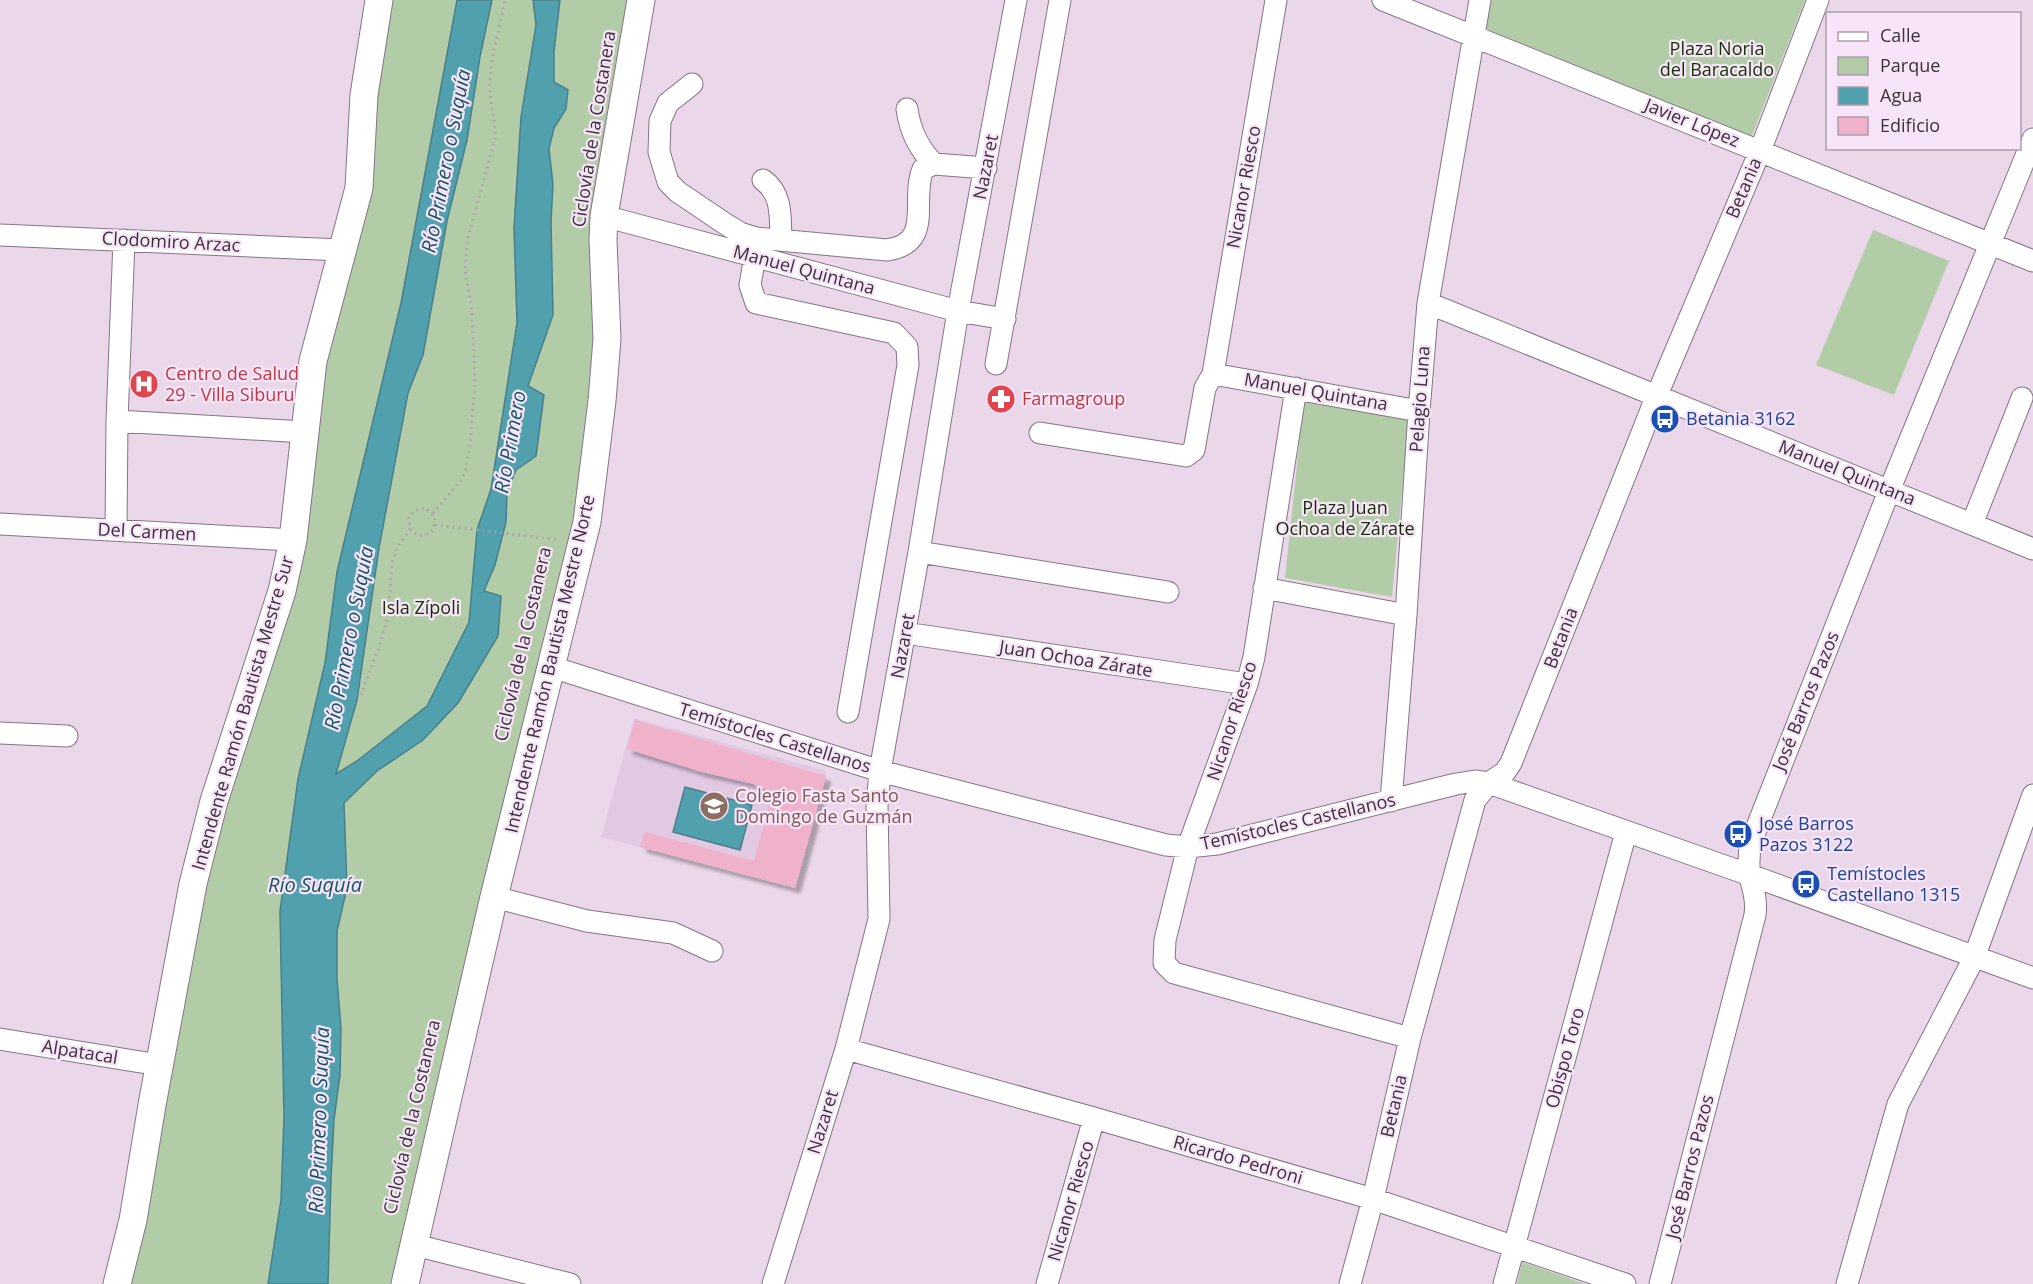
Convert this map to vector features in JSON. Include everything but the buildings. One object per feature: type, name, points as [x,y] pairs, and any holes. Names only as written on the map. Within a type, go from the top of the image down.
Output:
[{"type":"main road","name":"Intendente Ramón Bautista Mestre Sur","points":[[117,1284],[133,1220],[193,884],[214,801],[282,591],[293,540],[313,361],[359,188],[364,95],[379,0]]},
{"type":"main road","name":"Intendente Ramón Bautista Mestre Norte","points":[[405,1284],[494,897],[587,522],[602,402],[607,339],[604,216],[642,0]]},
{"type":"street","name":"Nazaret","points":[[773,1284],[846,1049],[879,919],[877,805],[880,771],[920,552],[958,311],[1016,0]]},
{"type":"street","points":[[996,364],[1060,0]]},
{"type":"street","name":"Nicanor Riesco","points":[[1040,433],[1185,456],[1191,455],[1194,450],[1205,388],[1213,374],[1276,0]]},
{"type":"street","name":"Javier López","points":[[1383,0],[2033,261]]},
{"type":"street","name":"Pelagio Luna","points":[[1391,801],[1428,303],[1480,0]]},
{"type":"street","name":"Betania","points":[[1350,1284],[1373,1199],[1410,1038],[1475,800],[1489,783],[1505,772],[1511,763],[1657,394],[1760,151],[1818,0]]},
{"type":"street","points":[[692,84],[668,103],[660,121],[659,152],[668,182],[678,192],[740,233],[756,238],[887,250],[903,245],[914,237],[917,230],[918,184],[923,169],[934,164],[986,168]]},
{"type":"street","points":[[907,109],[915,139],[922,152],[934,164]]},
{"type":"street","name":"José Barros Pazos","points":[[1660,1284],[1755,915],[1755,894],[1748,857],[1751,842],[1889,490],[1992,244],[2033,139]]},
{"type":"street","points":[[763,180],[784,195],[781,240]]},
{"type":"street","name":"Manuel Quintana","points":[[604,216],[958,311],[1005,319]]},
{"type":"street","name":"Clodomiro Arzac","points":[[0,235],[342,250]]},
{"type":"street","points":[[116,530],[117,421],[124,240]]},
{"type":"street","points":[[756,256],[750,285],[756,303],[894,333],[907,348],[908,365],[848,712]]},
{"type":"street","name":"Manuel Quintana","points":[[1428,303],[1657,394],[2033,549]]},
{"type":"street","name":"Manuel Quintana","points":[[1213,374],[1419,411]]},
{"type":"street","name":"Nicanor Riesco","points":[[1296,388],[1247,684],[1188,847],[1163,952],[1164,963],[1174,973],[1410,1038]]},
{"type":"street","points":[[1972,524],[2022,398]]},
{"type":"street","points":[[117,421],[305,432]]},
{"type":"street","name":"Del Carmen","points":[[0,524],[293,540]]},
{"type":"street","points":[[920,552],[1168,592]]},
{"type":"street","points":[[1264,588],[1406,615]]},
{"type":"street","name":"Juan Ochoa Zárate","points":[[905,633],[1247,684]]},
{"type":"street","name":"Temístocles Castellanos","points":[[552,667],[880,771],[1166,845],[1188,847],[1217,844],[1456,784],[1489,783],[2033,978]]},
{"type":"street","points":[[0,733],[67,736]]},
{"type":"street","points":[[1847,1284],[1898,1104],[1974,958],[2033,795]]},
{"type":"street","name":"Obispo Toro","points":[[1504,1284],[1626,832]]},
{"type":"street","points":[[494,897],[586,921],[673,933],[712,951]]},
{"type":"street","name":"Alpatacal","points":[[0,1039],[159,1065]]},
{"type":"street","name":"Ricardo Pedroni","points":[[846,1049],[1373,1199],[1625,1284]]},
{"type":"street","name":"Nicanor Riesco","points":[[1047,1284],[1094,1118]]},
{"type":"street","points":[[415,1245],[570,1284]]},
{"type":"path","points":[[432,513],[462,479],[470,445],[475,384],[471,304],[465,261],[467,241],[495,139],[496,123],[490,94],[490,77],[505,0]]},
{"type":"path","points":[[425,508],[432,513],[435,525],[430,533],[422,536],[411,530],[409,516],[416,510],[425,508]]},
{"type":"path","points":[[435,525],[551,537]]},
{"type":"path","points":[[361,695],[388,616],[392,564],[397,548],[411,530]]},
{"type":"path","name":"Ciclovía de la Costanera","points":[[560,549],[561,540]]},
{"type":"shaded area","name":"Colegio Fasta Santo Domingo de Guzmán","points":[[634,718],[827,771],[795,888],[601,837]]},
{"type":"green space","points":[[379,0],[457,0],[401,303],[337,572],[283,1026],[284,1118],[281,1200],[268,1284],[117,1284],[342,250]]},
{"type":"green space","name":"Isla Zípoli","points":[[492,0],[533,0],[536,25],[521,117],[514,228],[517,323],[491,489],[477,530],[469,622],[427,706],[357,761],[336,774],[357,700],[379,548],[408,393],[423,355],[447,221],[467,140]]},
{"type":"green space","points":[[560,0],[641,0],[607,195],[602,401],[405,1284],[328,1284],[334,1120],[340,1075],[341,1028],[337,979],[337,931],[347,888],[344,803],[377,771],[423,740],[495,565],[506,522],[507,491],[516,470],[528,387],[553,315],[551,222],[553,184],[549,149],[554,128],[566,109],[554,82],[554,51]]},
{"type":"green space","name":"Plaza Noria del Baracaldo","points":[[1486,0],[1805,0],[1751,138],[1484,28]]},
{"type":"green space","points":[[1873,230],[1949,261],[1894,395],[1816,365]]},
{"type":"green space","name":"Plaza Juan Ochoa de Zárate","points":[[1304,399],[1409,418],[1392,597],[1285,578]]},
{"type":"green space","points":[[1522,1262],[1585,1284],[1517,1284]]},
{"type":"water","name":"Río Suquía","points":[[457,0],[492,0],[467,140],[447,221],[423,355],[408,393],[379,548],[357,700],[336,774],[357,761],[427,706],[469,622],[477,530],[491,489],[517,323],[514,228],[521,117],[536,25],[533,0],[560,0],[554,51],[554,82],[568,90],[566,109],[554,128],[549,149],[553,184],[551,222],[553,315],[528,386],[544,395],[536,456],[516,470],[507,491],[506,522],[495,565],[484,591],[501,596],[498,636],[458,703],[423,740],[377,771],[344,803],[347,888],[337,931],[337,979],[341,1028],[340,1075],[334,1120],[328,1284],[268,1284],[281,1200],[284,1118],[280,911],[298,779],[325,663],[337,572],[401,303]]},
{"type":"water","points":[[685,787],[752,805],[740,850],[673,832]]},
{"type":"place","name":"Centro de Salud 29 - Villa Siburu","points":[[144,384]]},
{"type":"place","name":"Farmagroup","points":[[1001,399]]},
{"type":"place","name":"Betania 3162","points":[[1665,419]]},
{"type":"place","name":"Colegio Fasta Santo Domingo de Guzmán","points":[[714,806]]},
{"type":"place","name":"José Barros Pazos 3122","points":[[1738,834]]},
{"type":"place","name":"Temístocles Castellano 1315","points":[[1806,884]]},
{"type":"water label","name":"Río Primero o Suquía","points":[[446,161]]},
{"type":"water label","name":"Río Primero","points":[[510,442]]},
{"type":"water label","name":"Río Primero o Suquía","points":[[349,638]]},
{"type":"water label","name":"Río Primero o Suquía","points":[[319,1120]]}]
